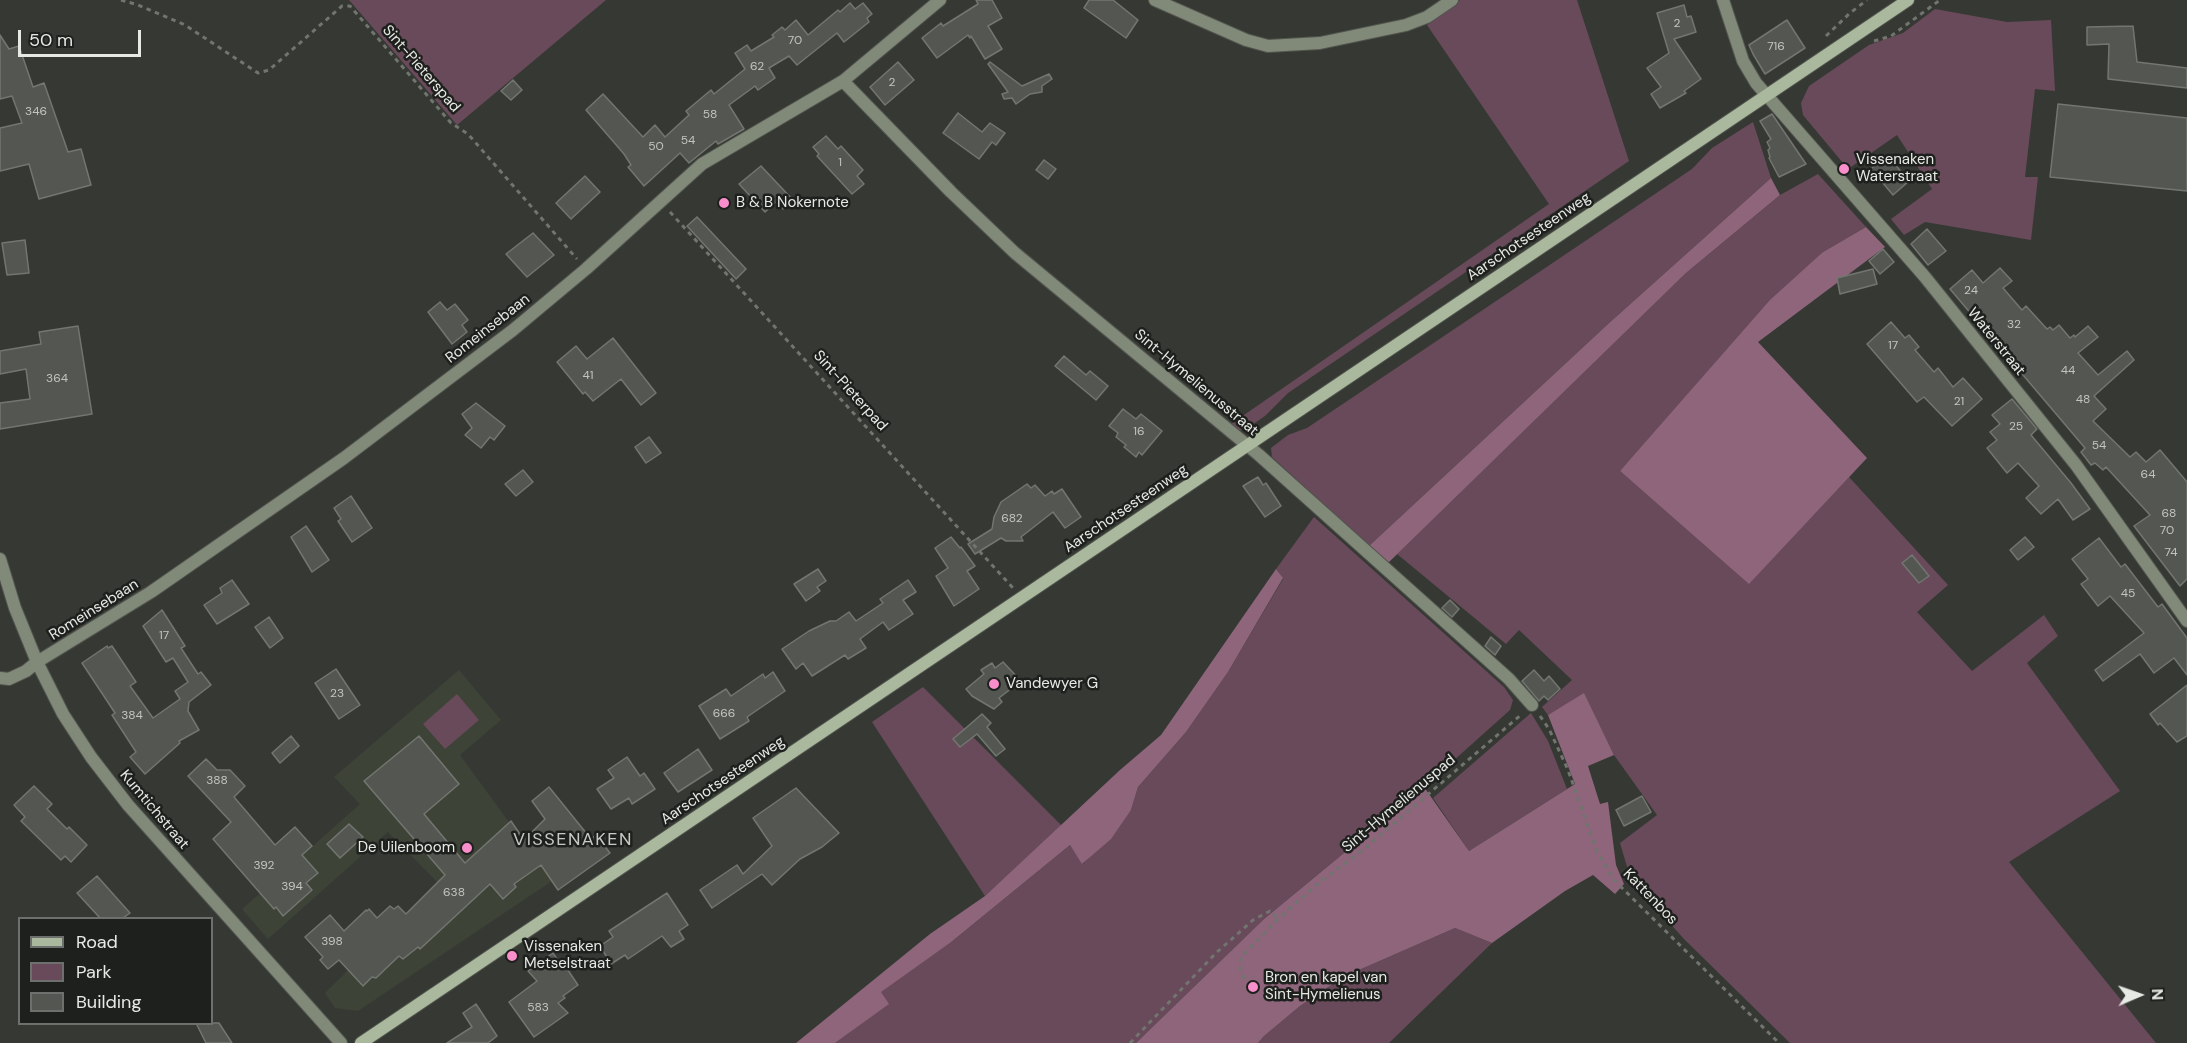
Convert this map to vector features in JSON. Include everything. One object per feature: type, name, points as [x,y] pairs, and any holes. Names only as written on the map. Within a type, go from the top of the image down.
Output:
[{"type":"main road","name":"Aarschotsesteenweg","points":[[361,1043],[1908,0]]},
{"type":"street","name":"Romeinsebaan","points":[[0,678],[9,680],[26,671],[152,592],[344,458],[513,330],[586,269],[702,164],[843,81],[940,0]]},
{"type":"street","points":[[1155,0],[1246,40],[1268,46],[1320,43],[1406,25],[1427,17],[1452,0]]},
{"type":"street","name":"Waterstraat","points":[[1723,0],[1743,61],[1756,83],[1925,277],[2076,465],[2187,621]]},
{"type":"street","name":"Sint-Hymelienusstraat","points":[[843,81],[951,192],[1015,253],[1247,445],[1509,679],[1532,705]]},
{"type":"street","name":"Kumtichstraat","points":[[0,559],[15,608],[37,662],[63,714],[92,757],[128,805],[341,1043]]},
{"type":"path","name":"Sint-Pieterspad","points":[[121,0],[185,25],[258,73],[269,70],[342,6],[350,6],[451,123],[468,134],[586,269]]},
{"type":"path","points":[[1821,58],[1815,48],[1867,0]]},
{"type":"path","name":"Sint-Pieterpad","points":[[660,201],[1021,598]]},
{"type":"path","name":"Sint-Hymelienuspad","points":[[1245,979],[1240,969],[1241,957],[1278,919],[1491,742],[1532,705]]},
{"type":"path","name":"Kattenbos","points":[[1532,705],[1549,729],[1568,770],[1597,852],[1614,880],[1779,1043]]},
{"type":"path","points":[[1130,1043],[1216,953],[1253,920],[1270,911],[1278,919]]},
{"type":"shaded area","points":[[1771,178],[1780,195],[1686,273],[1387,564],[1369,546],[1608,324]]},
{"type":"shaded area","points":[[1866,227],[1885,247],[1758,342],[1867,458],[1749,584],[1620,471],[1770,300],[1823,252]]},
{"type":"shaded area","points":[[1276,569],[1283,578],[1228,672],[1186,732],[1138,787],[1131,810],[1111,839],[1082,864],[1070,845],[950,943],[881,992],[889,1004],[835,1043],[796,1043],[930,934],[985,896],[1120,770],[1161,735]]},
{"type":"shaded area","name":"De Uilenboom","points":[[459,670],[501,720],[460,755],[552,881],[358,1011],[335,1008],[325,993],[437,882],[388,832],[268,939],[242,909],[360,804],[334,777]]},
{"type":"shaded area","points":[[1584,693],[1614,755],[1588,766],[1600,804],[1608,802],[1616,865],[1624,884],[1615,894],[1593,875],[1565,891],[1492,943],[1455,928],[1343,977],[1300,1006],[1258,1043],[1136,1043],[1264,919],[1424,787],[1469,851],[1575,784],[1548,715]]},
{"type":"green space","points":[[349,0],[606,0],[457,125]]},
{"type":"green space","points":[[1460,0],[1577,0],[1629,161],[1288,393],[1265,416],[1246,429],[1239,430],[1231,424],[1549,204],[1427,25]]},
{"type":"green space","points":[[1935,9],[2007,22],[2051,20],[2055,91],[2035,89],[2025,177],[2038,177],[2031,240],[1925,222],[1904,235],[1891,219],[1932,189],[1897,135],[1848,169],[1803,115],[1801,103],[1809,86],[1869,45],[1903,33]]},
{"type":"green space","points":[[1753,122],[1771,178],[1608,324],[1369,546],[1272,457],[1271,448],[1288,435],[1307,428],[1514,289],[1692,169],[1712,148]]},
{"type":"green space","points":[[1818,174],[1866,227],[1823,252],[1620,471],[1749,583],[1849,477],[1948,585],[1917,612],[1972,671],[2044,615],[2058,636],[2027,663],[2120,791],[2009,862],[2156,1043],[1790,1043],[1684,939],[1631,880],[1620,843],[1657,815],[1614,755],[1584,694],[1548,715],[1542,707],[1572,680],[1519,630],[1506,644],[1397,554],[1686,273],[1780,195]]},
{"type":"green space","points":[[1314,517],[1504,687],[1513,700],[1510,710],[1424,787],[1264,919],[1136,1043],[835,1043],[888,1004],[880,992],[950,943],[1070,845],[1083,864],[1131,810],[1138,787],[1186,732],[1228,672],[1283,579],[1276,569]]},
{"type":"green space","points":[[923,687],[1062,826],[985,896],[872,722]]},
{"type":"green space","points":[[457,694],[479,720],[445,749],[423,724]]},
{"type":"green space","points":[[1531,713],[1548,741],[1567,789],[1469,851],[1433,798]]},
{"type":"green space","points":[[1455,928],[1492,943],[1389,1043],[1258,1043],[1300,1006],[1343,977]]},
{"type":"building","points":[[976,0],[992,0],[1002,18],[988,26],[1002,49],[985,59],[971,36],[970,38],[968,35],[937,58],[922,38],[941,23],[943,26],[978,4]]},
{"type":"building","points":[[1089,0],[1113,0],[1138,20],[1126,38],[1084,8]]},
{"type":"building","points":[[850,3],[855,9],[863,3],[872,14],[867,18],[869,22],[844,42],[837,33],[797,65],[789,56],[769,68],[775,78],[758,90],[755,86],[729,105],[744,129],[718,144],[716,141],[689,163],[680,153],[644,186],[628,167],[631,165],[624,154],[586,110],[603,94],[643,137],[655,125],[665,137],[689,115],[686,111],[711,90],[714,94],[745,69],[735,53],[747,45],[751,51],[774,37],[772,35],[782,27],[785,30],[796,20],[808,35]]},
{"type":"building","points":[[1684,5],[1687,17],[1691,16],[1696,32],[1674,39],[1701,79],[1684,91],[1686,93],[1660,108],[1651,94],[1661,87],[1647,68],[1669,53],[1657,13]]},
{"type":"building","points":[[1787,20],[1805,48],[1765,74],[1749,45]]},
{"type":"building","points":[[2133,26],[2137,62],[2187,68],[2187,88],[2108,79],[2109,44],[2087,45],[2087,27]]},
{"type":"building","points":[[0,35],[9,49],[19,46],[33,87],[44,83],[68,152],[81,149],[91,185],[39,199],[29,164],[0,171],[0,128],[22,123],[12,96],[0,99]]},
{"type":"building","points":[[898,62],[914,80],[885,105],[870,87]]},
{"type":"building","points":[[990,62],[1022,86],[1049,74],[1052,79],[1042,86],[1042,92],[1030,94],[1016,104],[1012,98],[1004,99],[1002,94],[1008,92],[988,64]]},
{"type":"building","points":[[513,80],[522,90],[511,100],[501,91]]},
{"type":"building","points":[[2058,104],[2187,118],[2187,191],[2050,177]]},
{"type":"building","points":[[958,113],[982,132],[990,123],[1005,133],[996,145],[992,142],[979,159],[943,133]]},
{"type":"building","points":[[1772,114],[1806,164],[1779,177],[1769,158],[1770,148],[1767,142],[1771,139],[1760,121]]},
{"type":"building","points":[[826,136],[838,149],[841,146],[863,170],[857,176],[864,184],[852,194],[817,156],[819,154],[813,147]]},
{"type":"building","points":[[1887,155],[1909,181],[1893,195],[1871,169]]},
{"type":"building","points":[[1044,160],[1056,169],[1048,179],[1036,170]]},
{"type":"building","points":[[761,166],[793,200],[783,209],[776,202],[765,212],[739,184]]},
{"type":"building","points":[[585,176],[600,192],[571,219],[556,203]]},
{"type":"building","points":[[697,217],[746,269],[736,279],[687,226]]},
{"type":"building","points":[[1927,229],[1946,251],[1928,265],[1911,244]]},
{"type":"building","points":[[533,233],[554,255],[527,277],[506,254]]},
{"type":"building","points":[[25,240],[29,273],[7,275],[2,243]]},
{"type":"building","points":[[1883,249],[1894,262],[1880,274],[1869,261]]},
{"type":"building","points":[[2000,268],[2012,281],[2003,288],[2022,310],[2026,306],[2047,329],[2050,327],[2053,330],[2059,325],[2070,338],[2074,335],[2075,337],[2088,326],[2098,337],[2078,353],[2098,375],[2127,351],[2134,360],[2094,396],[2106,409],[2093,421],[2130,457],[2136,452],[2146,462],[2160,450],[2187,482],[2187,579],[2180,586],[2134,526],[2150,515],[2106,467],[2103,470],[2095,463],[2091,465],[2081,452],[2085,448],[1950,289],[1972,270],[1983,283]]},
{"type":"building","points":[[1873,269],[1877,284],[1840,294],[1837,278]]},
{"type":"building","points":[[440,302],[447,310],[455,304],[468,320],[462,325],[467,332],[452,344],[428,312]]},
{"type":"building","points":[[1891,322],[1905,338],[1909,335],[1919,347],[1915,350],[1934,372],[1938,368],[1953,387],[1963,378],[1982,399],[1952,426],[1924,397],[1917,402],[1867,344]]},
{"type":"building","points":[[78,326],[92,414],[0,429],[0,403],[30,399],[26,369],[0,374],[0,351],[41,344],[39,332]]},
{"type":"building","points":[[613,338],[656,393],[641,405],[621,379],[593,401],[585,392],[583,394],[557,362],[576,346],[587,359]]},
{"type":"building","points":[[1064,356],[1086,375],[1090,371],[1108,386],[1096,400],[1055,366]]},
{"type":"building","points":[[2012,399],[2037,429],[2031,435],[2090,509],[2073,520],[2058,499],[2041,514],[2026,498],[2039,486],[2018,463],[2007,473],[1987,448],[1997,440],[1990,432],[2000,424],[1992,415]]},
{"type":"building","points":[[476,403],[505,426],[494,440],[490,437],[481,448],[465,435],[472,428],[462,414]]},
{"type":"building","points":[[1123,409],[1136,419],[1141,414],[1162,431],[1142,455],[1139,452],[1136,457],[1124,447],[1126,445],[1116,437],[1118,433],[1109,426]]},
{"type":"building","points":[[649,437],[661,453],[646,463],[635,447]]},
{"type":"building","points":[[523,470],[533,482],[516,496],[505,484]]},
{"type":"building","points":[[1258,477],[1263,485],[1266,483],[1281,506],[1265,517],[1243,486]]},
{"type":"building","points":[[1027,484],[1031,488],[1035,485],[1045,496],[1052,491],[1054,494],[1062,489],[1081,517],[1065,528],[1053,512],[1021,537],[1023,541],[1006,541],[1001,538],[975,554],[968,544],[992,529],[994,517],[1001,502]]},
{"type":"building","points":[[351,496],[372,528],[352,542],[338,521],[341,519],[334,508]]},
{"type":"building","points":[[306,526],[329,560],[312,572],[291,537]]},
{"type":"building","points":[[951,537],[975,566],[967,571],[979,589],[954,606],[936,576],[948,568],[935,548]]},
{"type":"building","points":[[2025,537],[2034,547],[2018,560],[2010,550]]},
{"type":"building","points":[[2099,538],[2121,567],[2125,564],[2158,607],[2162,604],[2187,638],[2187,675],[2174,658],[2154,673],[2140,654],[2103,681],[2095,670],[2144,633],[2110,596],[2098,606],[2081,584],[2088,579],[2072,559]]},
{"type":"building","points":[[1912,555],[1929,576],[1919,583],[1902,563]]},
{"type":"building","points":[[818,569],[826,581],[817,587],[820,591],[806,601],[794,584]]},
{"type":"building","points":[[232,580],[249,604],[217,624],[204,605],[222,593],[220,588]]},
{"type":"building","points":[[908,580],[916,592],[903,600],[913,614],[889,630],[883,622],[860,639],[866,648],[848,659],[845,655],[812,676],[803,663],[796,669],[782,649],[809,631],[830,621],[836,621],[849,612],[856,621],[883,603],[880,599]]},
{"type":"building","points":[[1450,600],[1459,609],[1452,617],[1442,608]]},
{"type":"building","points":[[162,610],[185,646],[181,648],[198,674],[201,672],[211,685],[189,702],[188,711],[199,730],[179,741],[180,743],[145,774],[130,757],[136,752],[112,715],[115,713],[82,663],[107,646],[108,648],[112,646],[136,682],[130,686],[153,718],[180,699],[175,691],[188,682],[173,658],[166,662],[143,626]]},
{"type":"building","points":[[269,617],[283,638],[270,648],[255,627]]},
{"type":"building","points":[[1491,637],[1501,646],[1495,655],[1485,646]]},
{"type":"building","name":"Vandewyer G","points":[[1003,662],[1021,681],[999,698],[1002,702],[994,709],[972,696],[966,689],[984,674],[981,670],[992,663],[995,668]]},
{"type":"building","points":[[336,669],[360,705],[339,719],[315,683]]},
{"type":"building","points":[[1534,670],[1544,681],[1549,676],[1560,689],[1548,700],[1544,696],[1539,701],[1522,681]]},
{"type":"building","points":[[773,672],[785,691],[747,717],[749,721],[720,739],[699,706],[726,689],[731,696],[763,674],[765,678]]},
{"type":"building","points":[[2187,685],[2187,736],[2177,742],[2160,723],[2158,725],[2150,714]]},
{"type":"building","points":[[982,714],[991,723],[987,727],[1005,749],[996,756],[977,734],[960,747],[953,739]]},
{"type":"building","points":[[291,736],[299,746],[280,763],[272,753]]},
{"type":"building","points":[[419,736],[459,784],[424,814],[465,863],[511,821],[524,840],[545,819],[532,801],[549,787],[591,839],[596,835],[610,853],[558,890],[541,865],[514,884],[516,887],[503,899],[490,884],[420,949],[418,947],[403,959],[399,956],[376,978],[372,977],[363,986],[339,960],[328,969],[320,960],[323,957],[305,937],[330,915],[344,931],[369,909],[377,918],[390,906],[394,909],[398,906],[406,914],[445,875],[364,781]]},
{"type":"building","points":[[698,749],[712,770],[678,792],[664,773]]},
{"type":"building","points":[[627,757],[640,776],[644,773],[655,789],[632,804],[629,798],[611,809],[597,789],[614,778],[608,770]]},
{"type":"building","points":[[206,759],[217,770],[230,770],[245,786],[234,797],[275,845],[295,827],[312,846],[302,855],[318,873],[306,883],[312,890],[283,916],[276,907],[274,909],[213,839],[231,822],[188,776]]},
{"type":"building","points":[[34,786],[52,804],[47,809],[87,845],[71,862],[65,856],[61,860],[21,821],[25,817],[14,805]]},
{"type":"building","points":[[796,788],[839,833],[822,847],[800,859],[772,885],[762,874],[712,908],[700,890],[737,865],[743,874],[772,846],[753,818]]},
{"type":"building","points":[[1642,796],[1651,812],[1624,826],[1616,810]]},
{"type":"building","points":[[349,824],[363,837],[340,858],[327,844]]},
{"type":"building","points":[[97,876],[130,913],[124,917],[99,917],[77,893]]},
{"type":"building","points":[[667,893],[688,925],[679,931],[684,939],[671,947],[662,936],[628,959],[625,955],[611,964],[600,946],[613,937],[609,931]]},
{"type":"building","points":[[553,953],[559,962],[561,960],[578,985],[563,996],[565,998],[558,1003],[568,1013],[534,1037],[509,1002],[537,981],[528,971]]},
{"type":"building","points":[[476,1004],[497,1036],[488,1043],[447,1043],[472,1027],[463,1013]]},
{"type":"building","points":[[219,1023],[232,1043],[206,1043],[197,1025]]},
{"type":"place","name":"Vissenaken Waterstraat","points":[[1844,169]]},
{"type":"place","name":"B & B Nokernote","points":[[724,203]]},
{"type":"place","name":"Vandewyer G","points":[[994,684]]},
{"type":"place","name":"De Uilenboom","points":[[467,848]]},
{"type":"place","name":"Vissenaken Metselstraat","points":[[512,956]]},
{"type":"place","name":"Bron en kapel van Sint-Hymelienus","points":[[1253,987]]},
{"type":"district","name":"VISSENAKEN","points":[[573,840]]}]
